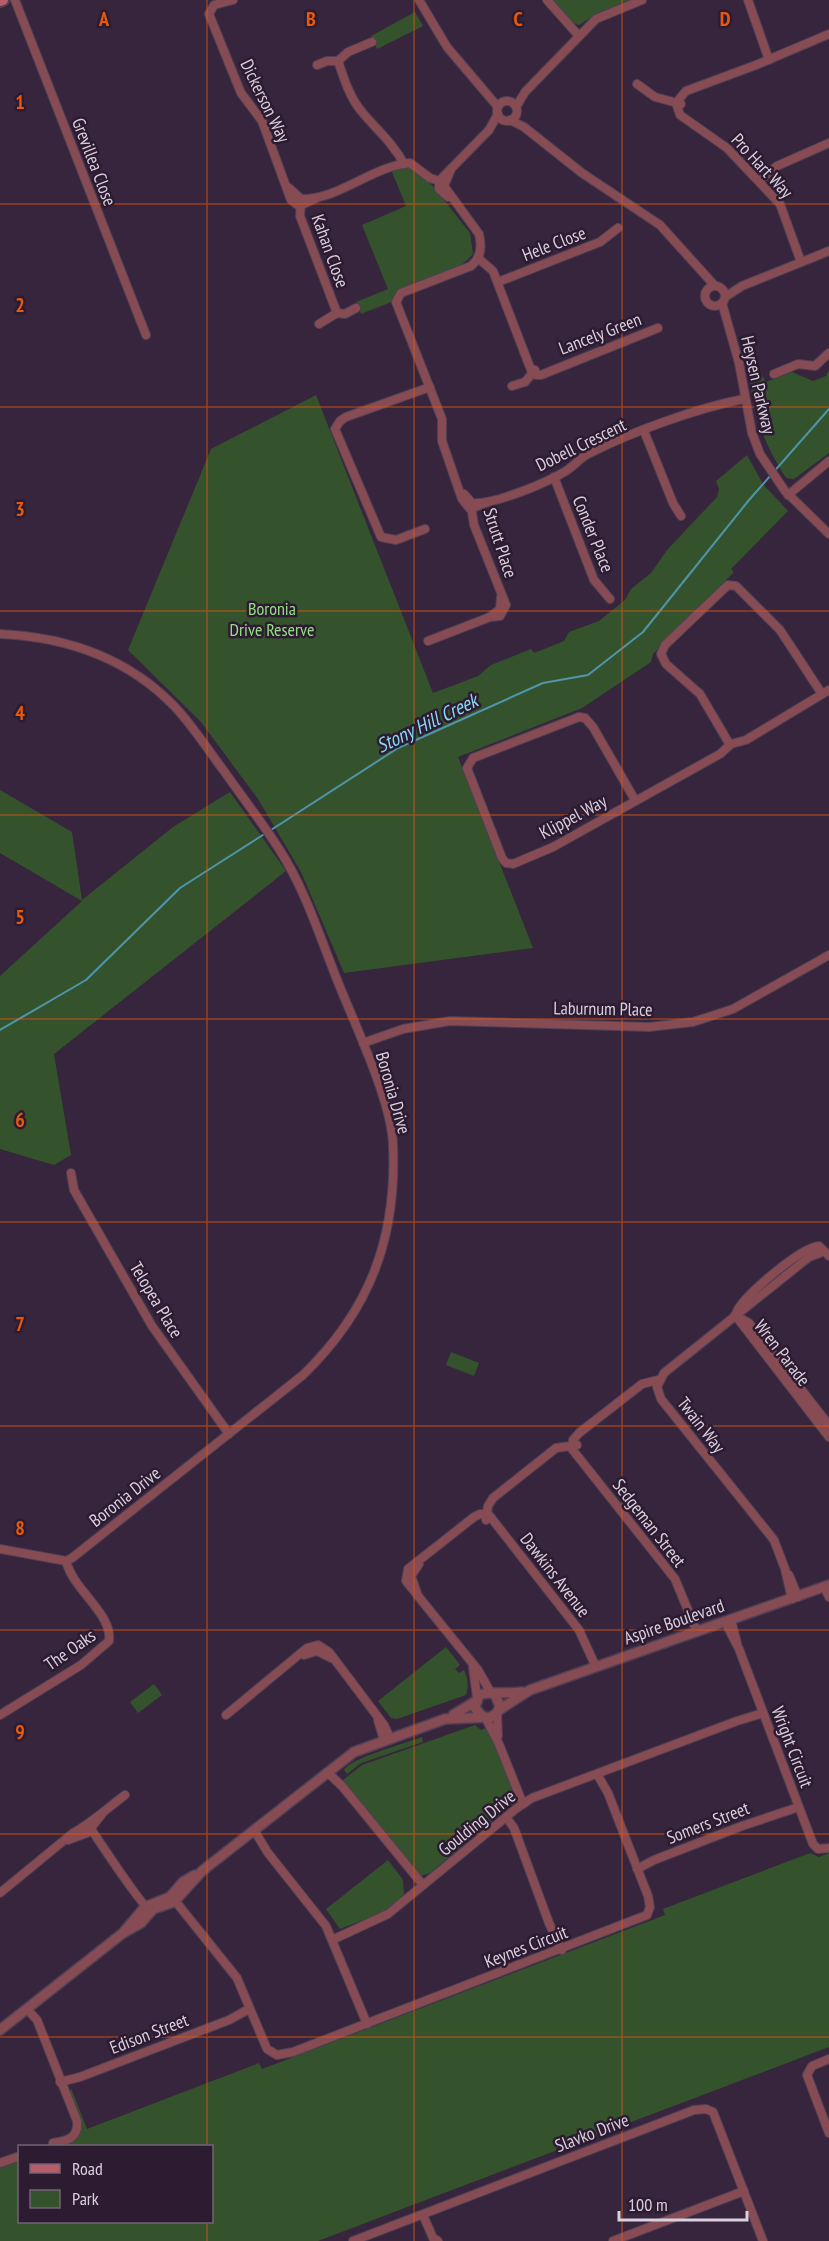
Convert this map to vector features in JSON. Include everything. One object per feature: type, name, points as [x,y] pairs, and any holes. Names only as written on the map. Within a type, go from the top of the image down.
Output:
[{"type":"street","name":"Grevillea Close","points":[[15,0],[146,335]]},
{"type":"street","name":"Dickerson Way","points":[[232,0],[214,5],[217,31],[241,93],[262,121],[287,185],[300,202]]},
{"type":"street","points":[[419,0],[447,47],[487,93],[582,173],[660,225],[692,258],[701,272],[707,291],[718,287],[742,286]]},
{"type":"street","points":[[548,0],[579,36]]},
{"type":"street","points":[[442,182],[451,169],[596,19],[632,2],[642,0]]},
{"type":"street","points":[[748,0],[771,59]]},
{"type":"street","points":[[679,103],[692,90],[829,34]]},
{"type":"street","points":[[316,65],[327,61],[338,61],[348,52],[372,42]]},
{"type":"street","points":[[338,61],[348,89],[361,111],[395,146],[404,164]]},
{"type":"street","name":"Pro Hart Way","points":[[637,84],[655,97],[679,103],[680,115],[727,148],[759,181],[780,204],[803,261]]},
{"type":"street","points":[[759,181],[777,166],[829,143]]},
{"type":"street","points":[[300,202],[317,198],[404,164],[415,165],[430,178],[442,182],[452,200],[478,234],[481,243],[478,258],[471,267],[413,290],[401,302],[405,324],[442,419],[442,441],[460,488],[471,506]]},
{"type":"street","name":"Kahan Close","points":[[300,202],[300,216],[337,313]]},
{"type":"street","name":"Hele Close","points":[[498,282],[600,242],[618,228]]},
{"type":"street","points":[[713,306],[742,286],[829,251]]},
{"type":"street","points":[[478,258],[488,265],[498,282],[534,371],[525,382],[512,386]]},
{"type":"street","points":[[701,272],[718,287]]},
{"type":"street","name":"Heysen Parkway","points":[[718,287],[724,300],[739,363],[744,401],[752,433],[765,464],[790,497],[829,534]]},
{"type":"street","name":"Heysen Parkway","points":[[707,291],[706,300],[728,324]]},
{"type":"street","name":"Kahan Close","points":[[319,324],[337,313],[345,314],[356,308]]},
{"type":"street","name":"Lancely Green","points":[[534,371],[553,369],[658,328]]},
{"type":"street","points":[[774,374],[798,364],[815,366],[829,353]]},
{"type":"street","points":[[424,529],[396,540],[381,537],[342,440],[342,428],[354,416],[430,387]]},
{"type":"street","name":"Dobell Crescent","points":[[471,506],[488,502],[554,477],[589,454],[644,431],[723,404],[744,401]]},
{"type":"street","points":[[644,431],[673,503],[681,516]]},
{"type":"street","points":[[790,497],[829,461]]},
{"type":"street","name":"Conder Place","points":[[554,477],[594,580],[610,599]]},
{"type":"street","name":"Strutt Place","points":[[428,641],[490,617],[500,609],[500,592],[471,506]]},
{"type":"street","points":[[728,585],[732,585],[780,630],[824,694],[752,735],[728,742],[700,694],[675,670],[667,656],[673,640],[728,585]]},
{"type":"street","name":"Boronia Drive","points":[[0,634],[33,635],[86,648],[149,684],[188,724],[261,822],[279,849],[302,894],[363,1043],[382,1098],[393,1141],[391,1212],[375,1272],[359,1307],[330,1348],[303,1375],[66,1561]]},
{"type":"street","name":"Klippel Way","points":[[633,802],[594,732],[584,723],[567,723],[473,758],[467,768],[499,848],[510,859],[528,857],[553,847],[633,802],[713,756],[728,742]]},
{"type":"street","name":"Laburnum Place","points":[[363,1043],[403,1029],[450,1022],[649,1027],[693,1022],[733,1009],[829,955]]},
{"type":"street","name":"Telopea Place","points":[[71,1173],[74,1190],[152,1326],[229,1434]]},
{"type":"street","points":[[822,1251],[828,1240]]},
{"type":"street","points":[[499,1744],[500,1702],[418,1596],[411,1576],[420,1561],[467,1525],[487,1517],[493,1498],[552,1451],[561,1446],[574,1445],[576,1436],[586,1431],[637,1390],[658,1383],[735,1315],[745,1298],[806,1250],[812,1247],[822,1251],[829,1258]]},
{"type":"street","name":"Wren Parade","points":[[735,1315],[749,1323],[829,1425]]},
{"type":"street","name":"Wren Parade","points":[[735,1315],[829,1437]]},
{"type":"street","name":"Twain Way","points":[[658,1383],[662,1399],[774,1540],[795,1598]]},
{"type":"street","name":"Sedgeman Street","points":[[574,1445],[575,1456],[583,1462],[672,1575],[694,1633]]},
{"type":"street","name":"Dawkins Avenue","points":[[487,1517],[499,1528],[579,1630],[593,1668]]},
{"type":"street","points":[[0,1549],[66,1561]]},
{"type":"street","name":"The Oaks","points":[[0,1715],[81,1665],[109,1641],[109,1625],[71,1577],[66,1561]]},
{"type":"street","points":[[826,1586],[829,1597]]},
{"type":"street","name":"Aspire Boulevard","points":[[498,1712],[510,1701],[530,1690],[826,1586]]},
{"type":"street","name":"Wright Circuit","points":[[728,1621],[815,1846],[821,1849],[829,1848]]},
{"type":"street","points":[[226,1715],[300,1657],[317,1651],[333,1660],[377,1716],[387,1739]]},
{"type":"street","points":[[471,1662],[476,1676],[475,1708],[499,1744],[515,1785],[525,1802]]},
{"type":"street","name":"Aspire Boulevard","points":[[493,1694],[530,1690]]},
{"type":"street","points":[[0,2030],[126,1931],[148,1907],[175,1899],[183,1882],[202,1871],[354,1752],[445,1719],[483,1693],[493,1694]]},
{"type":"street","name":"Goulding Drive","points":[[331,1937],[384,1917],[525,1802],[762,1711]]},
{"type":"street","points":[[445,1719],[483,1717],[498,1712]]},
{"type":"street","points":[[330,1770],[422,1887]]},
{"type":"street","name":"Keynes Circuit","points":[[175,1899],[237,1978],[261,2038],[263,2050],[270,2058],[282,2059],[293,2052],[559,1951],[647,1915],[650,1903],[601,1772]]},
{"type":"street","points":[[0,1893],[73,1833],[88,1829],[95,1816],[125,1795]]},
{"type":"street","name":"Somers Street","points":[[636,1866],[798,1805]]},
{"type":"street","points":[[503,1819],[514,1828],[559,1951]]},
{"type":"street","points":[[88,1829],[148,1907]]},
{"type":"street","points":[[252,1832],[331,1937],[364,2025]]},
{"type":"street","points":[[25,2011],[37,2020],[70,2110],[72,2129],[47,2145]]},
{"type":"street","name":"Edison Street","points":[[61,2084],[251,2012]]},
{"type":"street","points":[[829,2059],[812,2066],[807,2075],[829,2133]]},
{"type":"street","name":"Slavko Drive","points":[[353,2241],[694,2110],[706,2109],[713,2112],[763,2241]]},
{"type":"street","points":[[0,2163],[18,2157]]},
{"type":"street","points":[[613,2241],[744,2191]]},
{"type":"street","points":[[423,2215],[433,2238],[438,2241]]},
{"type":"green space","points":[[553,0],[630,0],[596,14],[579,25],[572,23]]},
{"type":"green space","points":[[415,12],[423,26],[377,49],[371,36]]},
{"type":"green space","points":[[407,165],[433,186],[470,233],[473,254],[435,282],[361,314],[356,302],[388,289],[362,225],[406,206],[392,172]]},
{"type":"green space","points":[[744,343],[766,382],[792,372],[813,381],[826,376],[829,370],[829,453],[794,479],[786,478],[767,445],[761,429],[756,414]]},
{"type":"green space","name":"Boronia Drive Reserve","points":[[316,395],[433,693],[478,676],[491,665],[531,649],[534,653],[564,641],[569,632],[599,621],[625,600],[631,589],[651,573],[667,550],[717,497],[719,489],[716,481],[747,455],[763,484],[788,511],[731,569],[734,572],[653,654],[651,662],[582,708],[458,757],[533,948],[344,973],[301,872],[258,799],[201,722],[128,650],[211,449]]},
{"type":"green space","points":[[0,790],[72,832],[82,900],[173,827],[230,792],[286,871],[54,1054],[71,1155],[54,1165],[0,1149],[0,976],[82,901],[0,853]]},
{"type":"green space","points":[[451,1352],[479,1363],[474,1376],[446,1365]]},
{"type":"green space","points":[[446,1647],[460,1665],[455,1669],[459,1673],[464,1670],[468,1682],[466,1695],[397,1719],[391,1718],[378,1701]]},
{"type":"green space","points":[[154,1684],[162,1695],[138,1713],[130,1702]]},
{"type":"green space","points":[[475,1725],[481,1730],[486,1728],[493,1736],[515,1795],[514,1803],[430,1873],[421,1876],[414,1872],[343,1780],[362,1765]]},
{"type":"green space","points":[[422,1737],[423,1742],[361,1763],[347,1774],[344,1770],[366,1756]]},
{"type":"green space","points":[[810,1853],[819,1857],[829,1853],[829,2047],[318,2241],[0,2241],[0,2168],[18,2161],[18,2223],[213,2223],[213,2145],[60,2145],[75,2139],[80,2131],[70,2094],[71,2088],[87,2129],[259,2063],[262,2069],[665,1915],[663,1909]]},
{"type":"green space","points":[[388,1860],[403,1880],[404,1895],[382,1913],[340,1929],[326,1909]]},
{"type":"waterway","name":"Stony Hill Creek","points":[[271,830],[398,748],[543,683],[588,675],[643,632],[749,500],[829,409]]},
{"type":"waterway","name":"Stony Hill Creek","points":[[0,1030],[86,980],[180,888],[266,833]]}]
